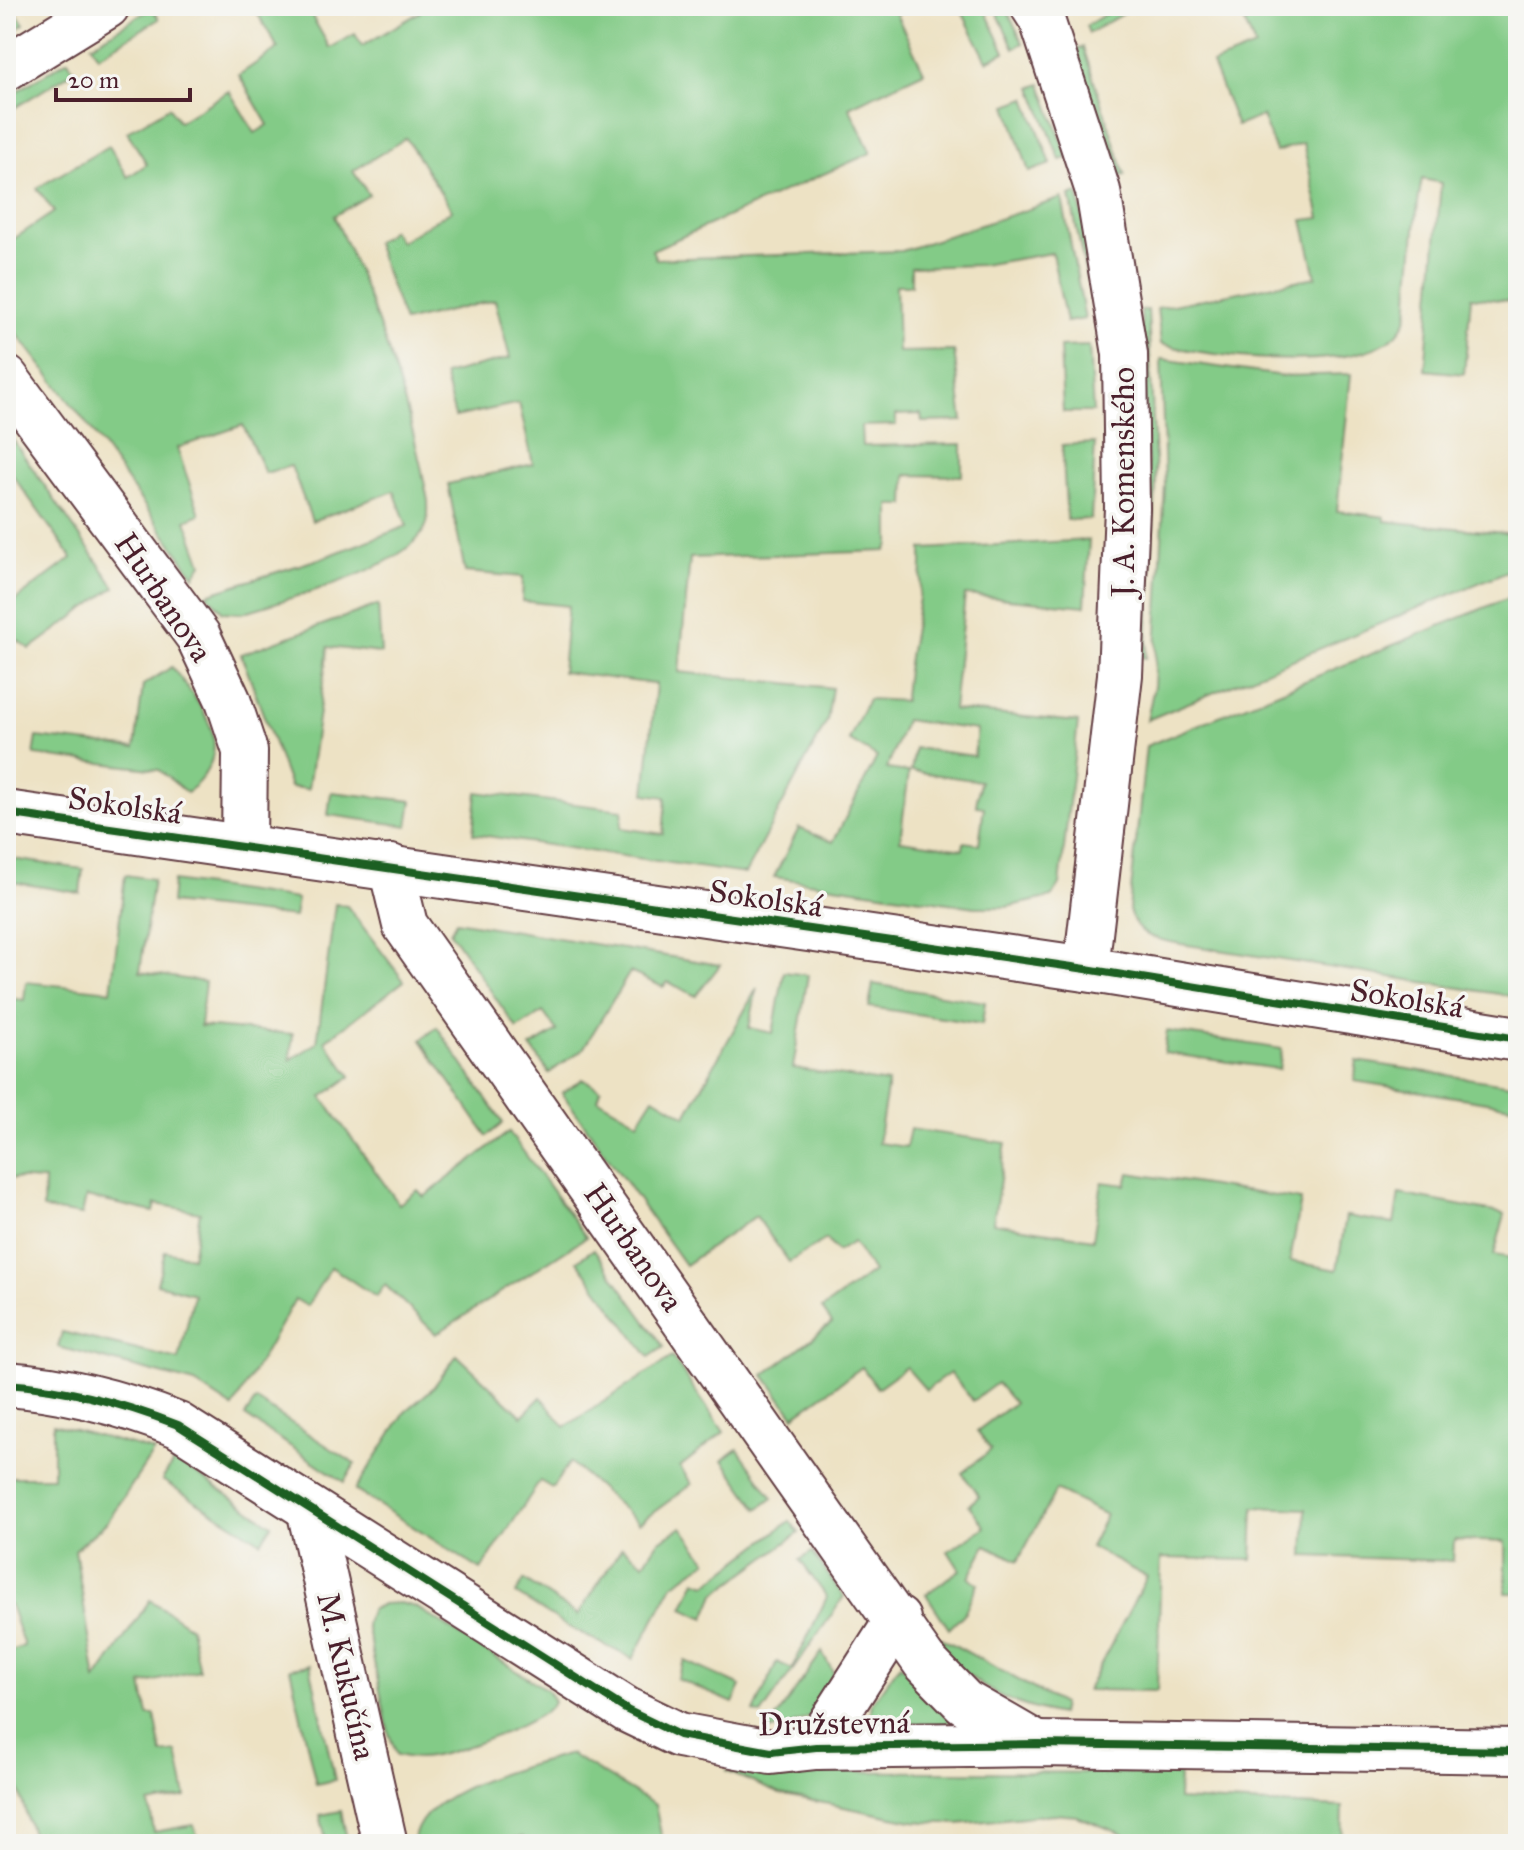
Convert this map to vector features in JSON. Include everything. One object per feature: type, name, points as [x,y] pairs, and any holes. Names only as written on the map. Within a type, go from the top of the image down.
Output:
[{"type":"street","points":[[6,68],[107,6]]},
{"type":"street","name":"J. A. Komenského","points":[[1047,11],[1098,191],[1125,354],[1127,508],[1120,675],[1086,969]]},
{"type":"street","name":"Hurbanova","points":[[6,378],[202,645],[228,700],[245,751],[244,846]]},
{"type":"street","name":"Sokolská","points":[[6,813],[1086,969],[1518,1039]]},
{"type":"street","name":"Hurbanova","points":[[391,867],[405,925],[898,1619],[924,1661],[964,1702],[1037,1744]]},
{"type":"street","name":"Družstevná","points":[[6,1384],[68,1391],[118,1403],[178,1425],[616,1703],[669,1730],[732,1747],[771,1752],[816,1747],[1037,1744],[1518,1751]]},
{"type":"street","name":"M. Kukučína","points":[[309,1509],[385,1844]]},
{"type":"street","points":[[816,1747],[898,1619]]},
{"type":"green space","points":[[253,6],[306,6],[330,48],[355,34],[362,46],[420,12],[417,6],[911,6],[896,14],[924,72],[849,107],[871,153],[652,250],[656,259],[902,251],[1062,198],[1085,319],[1066,322],[1052,253],[982,265],[911,267],[911,285],[896,285],[898,352],[954,351],[963,421],[922,422],[921,414],[896,415],[896,425],[861,426],[862,446],[962,444],[962,476],[906,475],[905,505],[890,505],[890,544],[886,551],[690,558],[679,672],[832,688],[827,721],[745,874],[473,834],[477,792],[623,810],[621,828],[663,834],[666,797],[645,794],[656,684],[562,672],[568,606],[522,601],[523,577],[465,572],[448,484],[533,464],[519,403],[455,417],[444,375],[510,358],[495,300],[404,322],[375,243],[392,230],[400,242],[452,210],[406,138],[353,171],[369,195],[334,216],[390,356],[412,427],[428,501],[427,523],[415,542],[372,569],[315,591],[242,613],[223,612],[207,594],[325,557],[407,526],[394,491],[312,521],[291,466],[265,473],[243,425],[177,448],[200,514],[186,520],[202,564],[194,576],[90,428],[6,320],[6,244],[54,212],[37,188],[109,146],[128,177],[147,164],[127,132],[169,107],[179,122],[229,91],[255,133],[268,125],[239,75],[278,48]]},
{"type":"green space","points":[[959,6],[983,6],[1005,52],[987,61]]},
{"type":"green space","points":[[994,6],[1005,6],[1023,43],[1014,48]]},
{"type":"green space","points":[[1119,6],[1136,6],[1089,33],[1086,26]]},
{"type":"green space","points":[[1238,6],[1518,6],[1518,302],[1471,297],[1464,374],[1425,370],[1441,183],[1422,179],[1408,312],[1406,320],[1391,339],[1365,351],[1331,358],[1293,360],[1216,354],[1161,344],[1157,308],[1316,277],[1303,220],[1320,218],[1303,143],[1276,152],[1262,116],[1237,126],[1212,64],[1255,47]]},
{"type":"green space","points":[[152,8],[159,19],[98,56],[91,45]]},
{"type":"green space","points":[[16,12],[24,24],[6,36],[6,18]]},
{"type":"green space","points":[[1083,47],[1125,175],[1118,177],[1076,50]]},
{"type":"green space","points":[[68,60],[74,71],[11,110],[6,98]]},
{"type":"green space","points":[[1041,84],[1068,158],[1060,160],[1032,87]]},
{"type":"green space","points":[[1026,98],[1051,164],[1029,172],[1007,105]]},
{"type":"green space","points":[[1078,193],[1094,278],[1087,280],[1070,196]]},
{"type":"green space","points":[[1148,310],[1156,485],[1146,658],[1141,657],[1149,486],[1141,311]]},
{"type":"green space","points":[[1089,346],[1093,412],[1063,412],[1060,347]]},
{"type":"green space","points":[[1161,359],[1283,376],[1351,374],[1337,511],[1385,517],[1385,521],[1514,534],[1510,570],[1147,720],[1154,686],[1165,485]]},
{"type":"green space","points":[[6,430],[115,587],[30,649],[6,632],[6,607],[72,558],[6,466]]},
{"type":"green space","points":[[1095,443],[1091,519],[1067,520],[1062,445]]},
{"type":"green space","points":[[1089,540],[1085,606],[965,595],[953,710],[1078,722],[1060,885],[1052,897],[1006,907],[975,907],[774,877],[799,828],[833,842],[877,757],[849,740],[868,699],[904,701],[920,588],[922,549]],"holes":[[[905,720],[977,730],[974,756],[915,748],[911,771],[980,781],[976,806],[984,807],[979,844],[964,842],[963,849],[900,840],[909,772],[887,769]]]},
{"type":"green space","points":[[1508,598],[1518,599],[1518,997],[1181,944],[1155,938],[1137,926],[1129,910],[1146,746]]},
{"type":"green space","points":[[378,605],[381,653],[328,647],[308,789],[290,787],[241,654]]},
{"type":"green space","points":[[172,667],[205,714],[214,745],[212,761],[203,777],[187,793],[159,770],[34,755],[37,737],[135,748],[143,685]]},
{"type":"green space","points":[[331,792],[412,801],[408,826],[328,815]]},
{"type":"green space","points":[[6,858],[83,869],[80,893],[6,881]]},
{"type":"green space","points":[[125,875],[153,879],[140,972],[205,982],[200,1026],[293,1034],[290,1060],[317,1043],[335,904],[347,906],[404,981],[325,1041],[351,1076],[322,1097],[399,1204],[418,1190],[424,1197],[509,1132],[586,1237],[436,1334],[385,1285],[376,1297],[331,1267],[307,1306],[295,1299],[233,1408],[195,1383],[58,1347],[62,1332],[179,1360],[194,1294],[157,1284],[165,1251],[192,1257],[200,1212],[156,1204],[154,1212],[86,1197],[82,1215],[43,1209],[44,1180],[6,1178],[6,998],[24,1000],[26,982],[111,991]]},
{"type":"green space","points":[[173,881],[297,899],[294,917],[171,903]]},
{"type":"green space","points":[[456,921],[720,965],[696,996],[668,982],[663,987],[630,972],[583,1049],[549,1073],[531,1047],[557,1031],[543,1012],[517,1029],[450,932]]},
{"type":"green space","points":[[784,972],[808,975],[793,1068],[888,1083],[878,1143],[906,1147],[910,1129],[1006,1143],[993,1223],[1093,1239],[1102,1182],[1126,1185],[1129,1173],[1301,1200],[1290,1261],[1337,1270],[1346,1216],[1394,1224],[1399,1194],[1505,1214],[1494,1255],[1518,1259],[1518,1593],[1506,1593],[1506,1542],[1454,1540],[1453,1561],[1304,1556],[1306,1509],[1254,1507],[1252,1560],[1161,1558],[1157,1691],[1087,1690],[1147,1577],[1090,1547],[1106,1515],[1056,1490],[1018,1561],[986,1545],[969,1578],[978,1583],[964,1614],[949,1629],[926,1594],[960,1570],[948,1551],[985,1527],[969,1505],[979,1496],[962,1473],[991,1450],[977,1431],[1014,1403],[997,1383],[973,1401],[950,1373],[926,1390],[906,1367],[877,1388],[862,1367],[794,1416],[764,1375],[832,1323],[822,1309],[873,1272],[853,1242],[837,1252],[826,1239],[789,1262],[756,1216],[685,1265],[562,1093],[583,1079],[601,1090],[598,1099],[638,1122],[654,1097],[686,1116],[757,988],[749,1028],[773,1033]]},
{"type":"green space","points":[[873,984],[985,1002],[982,1024],[869,1007]]},
{"type":"green space","points":[[437,1027],[503,1123],[487,1136],[421,1040]]},
{"type":"green space","points":[[1167,1031],[1282,1049],[1279,1069],[1164,1053]]},
{"type":"green space","points":[[1357,1061],[1518,1086],[1518,1107],[1354,1081]]},
{"type":"green space","points":[[594,1249],[664,1347],[649,1357],[577,1261]]},
{"type":"green space","points":[[457,1355],[522,1416],[541,1397],[565,1427],[672,1357],[724,1432],[680,1467],[692,1484],[639,1523],[570,1462],[552,1488],[540,1481],[481,1570],[355,1490],[405,1412],[432,1389]]},
{"type":"green space","points":[[256,1400],[355,1464],[344,1482],[245,1416]]},
{"type":"green space","points":[[6,1423],[10,1423],[9,1477],[53,1477],[53,1424],[154,1451],[108,1521],[75,1550],[96,1680],[150,1600],[190,1627],[199,1670],[142,1684],[148,1715],[155,1715],[162,1754],[177,1752],[186,1797],[149,1804],[154,1832],[194,1825],[199,1844],[35,1844],[6,1747],[6,1687],[9,1686],[6,1653],[24,1646],[10,1605],[6,1605]]},
{"type":"green space","points":[[738,1449],[773,1498],[758,1509],[723,1460]]},
{"type":"green space","points":[[175,1459],[272,1525],[261,1542],[162,1480]]},
{"type":"green space","points":[[790,1521],[799,1533],[715,1594],[705,1618],[683,1608],[696,1580],[707,1584]]},
{"type":"green space","points":[[682,1527],[707,1561],[673,1585],[633,1659],[568,1627],[516,1594],[524,1580],[578,1615],[622,1547],[644,1563],[658,1542]]},
{"type":"green space","points":[[812,1552],[844,1597],[761,1715],[754,1712],[777,1662],[792,1669],[827,1597],[800,1560]]},
{"type":"green space","points":[[400,1603],[416,1607],[547,1690],[554,1701],[548,1709],[518,1727],[457,1750],[429,1757],[397,1755],[389,1734],[366,1624],[370,1610],[383,1604]]},
{"type":"green space","points":[[936,1635],[1062,1704],[1060,1715],[1020,1704],[989,1690],[962,1670],[932,1641]]},
{"type":"green space","points":[[822,1652],[842,1688],[809,1717],[767,1731]]},
{"type":"green space","points":[[685,1661],[741,1686],[733,1703],[677,1679]]},
{"type":"green space","points":[[900,1664],[953,1715],[947,1724],[876,1723],[870,1719],[872,1703]]},
{"type":"green space","points":[[310,1665],[335,1780],[316,1784],[290,1668]]},
{"type":"green space","points":[[570,1754],[655,1805],[663,1844],[526,1844],[523,1837],[489,1844],[413,1844],[419,1825],[433,1809],[453,1795],[476,1783]]},
{"type":"green space","points":[[726,1771],[1179,1773],[1178,1800],[1343,1807],[1342,1844],[1147,1844],[1077,1816],[1053,1814],[958,1824],[912,1821],[780,1794]]},
{"type":"green space","points":[[341,1811],[348,1844],[327,1844],[320,1815]]},
{"type":"cycle path","points":[[6,813],[1086,969],[1518,1039]]},
{"type":"cycle path","points":[[6,1384],[94,1398],[178,1425],[627,1710],[679,1735],[771,1752],[816,1747],[1037,1744],[1518,1751]]}]
